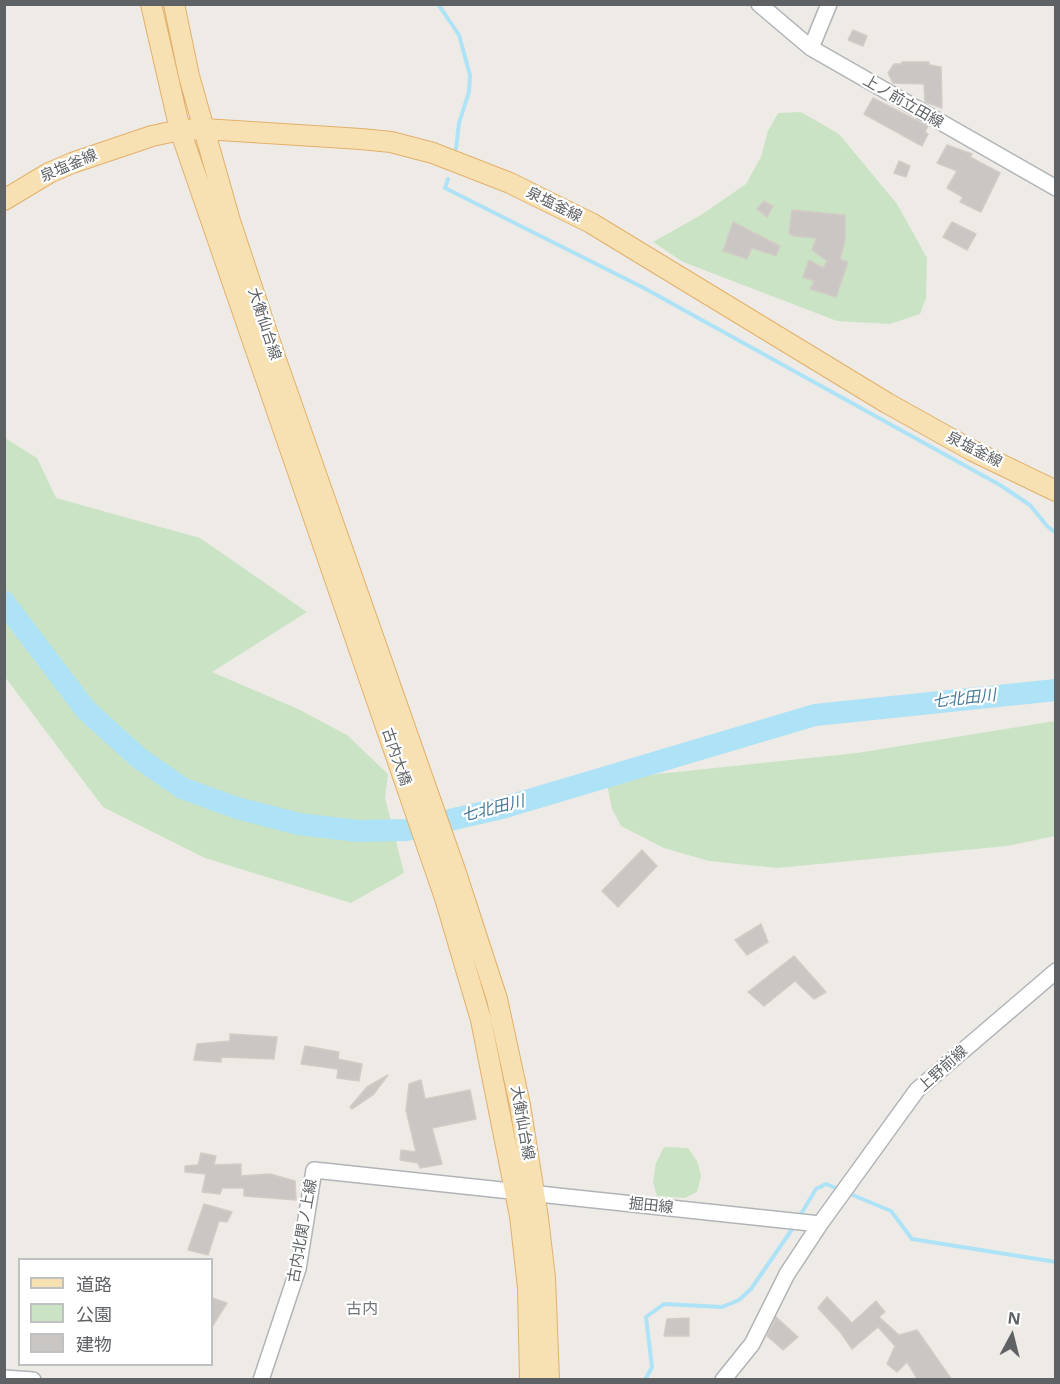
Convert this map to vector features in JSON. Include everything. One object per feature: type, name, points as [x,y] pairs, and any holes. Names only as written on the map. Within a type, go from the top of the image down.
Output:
[{"type":"main road","name":"大衡仙台線","points":[[151,4],[180,130],[354,636]]},
{"type":"main road","name":"大衡仙台線","points":[[174,4],[189,76],[230,221],[276,360],[374,638]]},
{"type":"main road","name":"泉塩釜線","points":[[4,200],[49,173],[72,163],[152,136],[180,130],[204,129],[391,142],[433,153],[510,183],[591,223],[887,403],[973,451],[1056,491]]},
{"type":"main road","name":"古内大橋","points":[[354,636],[447,876]]},
{"type":"main road","name":"古内大橋","points":[[374,638],[447,876]]},
{"type":"main road","name":"大衡仙台線","points":[[447,876],[454,896],[481,1020],[514,1191],[528,1288],[530,1380]]},
{"type":"main road","name":"大衡仙台線","points":[[454,896],[484,954],[509,1050],[534,1193],[545,1278],[549,1380]]},
{"type":"street","name":"上ノ前立田線","points":[[759,4],[811,48],[1056,188]]},
{"type":"street","points":[[811,48],[829,4]]},
{"type":"street","name":"上野前線","points":[[813,1223],[850,1184],[917,1090],[1056,971]]},
{"type":"street","name":"古内北関ノ上線","points":[[261,1380],[298,1269],[314,1170],[514,1191]]},
{"type":"street","name":"掘田線","points":[[514,1191],[813,1223]]},
{"type":"street","points":[[723,1380],[752,1344],[813,1223]]},
{"type":"street","points":[[4,1378],[33,1380]]},
{"type":"green space","points":[[801,112],[839,134],[897,204],[927,258],[926,298],[920,314],[890,324],[837,321],[683,262],[653,242],[701,215],[746,184],[761,157],[768,131],[778,113]]},
{"type":"green space","points":[[5,438],[37,458],[56,498],[200,538],[307,612],[212,672],[298,709],[347,735],[388,774],[385,798],[404,873],[351,903],[205,858],[103,807],[5,677]]},
{"type":"green space","points":[[1055,721],[1055,836],[1007,846],[777,868],[709,861],[664,848],[621,826],[612,809],[607,784],[610,779],[857,753]]},
{"type":"green space","points":[[664,1147],[688,1148],[697,1161],[701,1176],[697,1192],[685,1198],[657,1196],[653,1182],[656,1163]]},
{"type":"building","points":[[853,30],[867,36],[863,46],[848,40]]},
{"type":"building","points":[[902,62],[929,62],[929,65],[941,67],[942,108],[925,102],[924,84],[893,83],[888,73],[894,64],[902,64]]},
{"type":"building","points":[[873,98],[928,126],[925,132],[928,134],[922,146],[864,114]]},
{"type":"building","points":[[947,145],[972,154],[970,157],[1000,173],[981,212],[960,202],[963,197],[947,188],[957,171],[937,163]]},
{"type":"building","points":[[899,161],[910,166],[906,177],[894,173]]},
{"type":"building","points":[[764,201],[773,206],[767,217],[757,209]]},
{"type":"building","points":[[792,210],[845,215],[845,241],[840,259],[848,262],[836,297],[810,289],[814,281],[803,277],[809,260],[823,268],[827,261],[812,250],[816,238],[793,236],[789,233]]},
{"type":"building","points":[[733,222],[780,246],[776,256],[752,248],[747,259],[723,251]]},
{"type":"building","points":[[952,222],[976,234],[967,250],[943,237]]},
{"type":"building","points":[[642,850],[657,866],[618,907],[602,891]]},
{"type":"building","points":[[761,924],[768,942],[747,955],[735,940]]},
{"type":"building","points":[[794,956],[826,992],[814,999],[795,981],[764,1006],[748,992]]},
{"type":"building","points":[[230,1034],[277,1037],[274,1059],[221,1057],[221,1062],[194,1060],[197,1044],[230,1041]]},
{"type":"building","points":[[305,1046],[339,1052],[338,1059],[362,1064],[359,1081],[337,1078],[338,1069],[301,1064]]},
{"type":"building","points":[[388,1075],[373,1095],[352,1109],[350,1107],[367,1087]]},
{"type":"building","points":[[421,1080],[425,1099],[470,1090],[476,1119],[432,1128],[442,1164],[420,1168],[418,1163],[400,1160],[401,1150],[416,1152],[406,1110],[409,1084]]},
{"type":"building","points":[[201,1153],[216,1156],[214,1165],[241,1164],[241,1176],[270,1174],[295,1181],[296,1200],[244,1196],[244,1188],[222,1188],[220,1194],[202,1192],[206,1174],[185,1172],[185,1166],[198,1165]]},
{"type":"building","points":[[204,1204],[232,1212],[227,1222],[219,1221],[208,1255],[188,1250]]},
{"type":"building","points":[[827,1297],[852,1323],[876,1301],[885,1312],[879,1317],[899,1335],[917,1330],[952,1380],[918,1380],[907,1362],[897,1372],[887,1364],[895,1346],[878,1327],[852,1349],[818,1308]]},
{"type":"building","points":[[213,1298],[227,1303],[213,1325]]},
{"type":"building","points":[[776,1317],[798,1337],[783,1350],[767,1336]]},
{"type":"building","points":[[689,1318],[689,1336],[664,1336],[667,1319]]},
{"type":"waterway","points":[[438,4],[459,35],[470,75],[469,92],[459,123],[456,149]]},
{"type":"waterway","points":[[448,179],[445,188],[644,288],[1000,485],[1030,505],[1047,526],[1056,533]]},
{"type":"waterway","name":"七北田川","points":[[4,602],[86,710],[139,758],[182,788],[237,808],[299,824],[358,831],[406,830],[502,808],[815,715],[1056,690]]},
{"type":"waterway","points":[[798,1219],[816,1189],[826,1184],[841,1190]]},
{"type":"waterway","points":[[848,1193],[891,1211],[912,1239],[1056,1262]]},
{"type":"waterway","points":[[645,1380],[652,1367],[646,1317],[664,1304],[722,1307],[739,1300],[751,1289],[795,1225]]},
{"type":"district","name":"古内","points":[[362,1309]]}]
